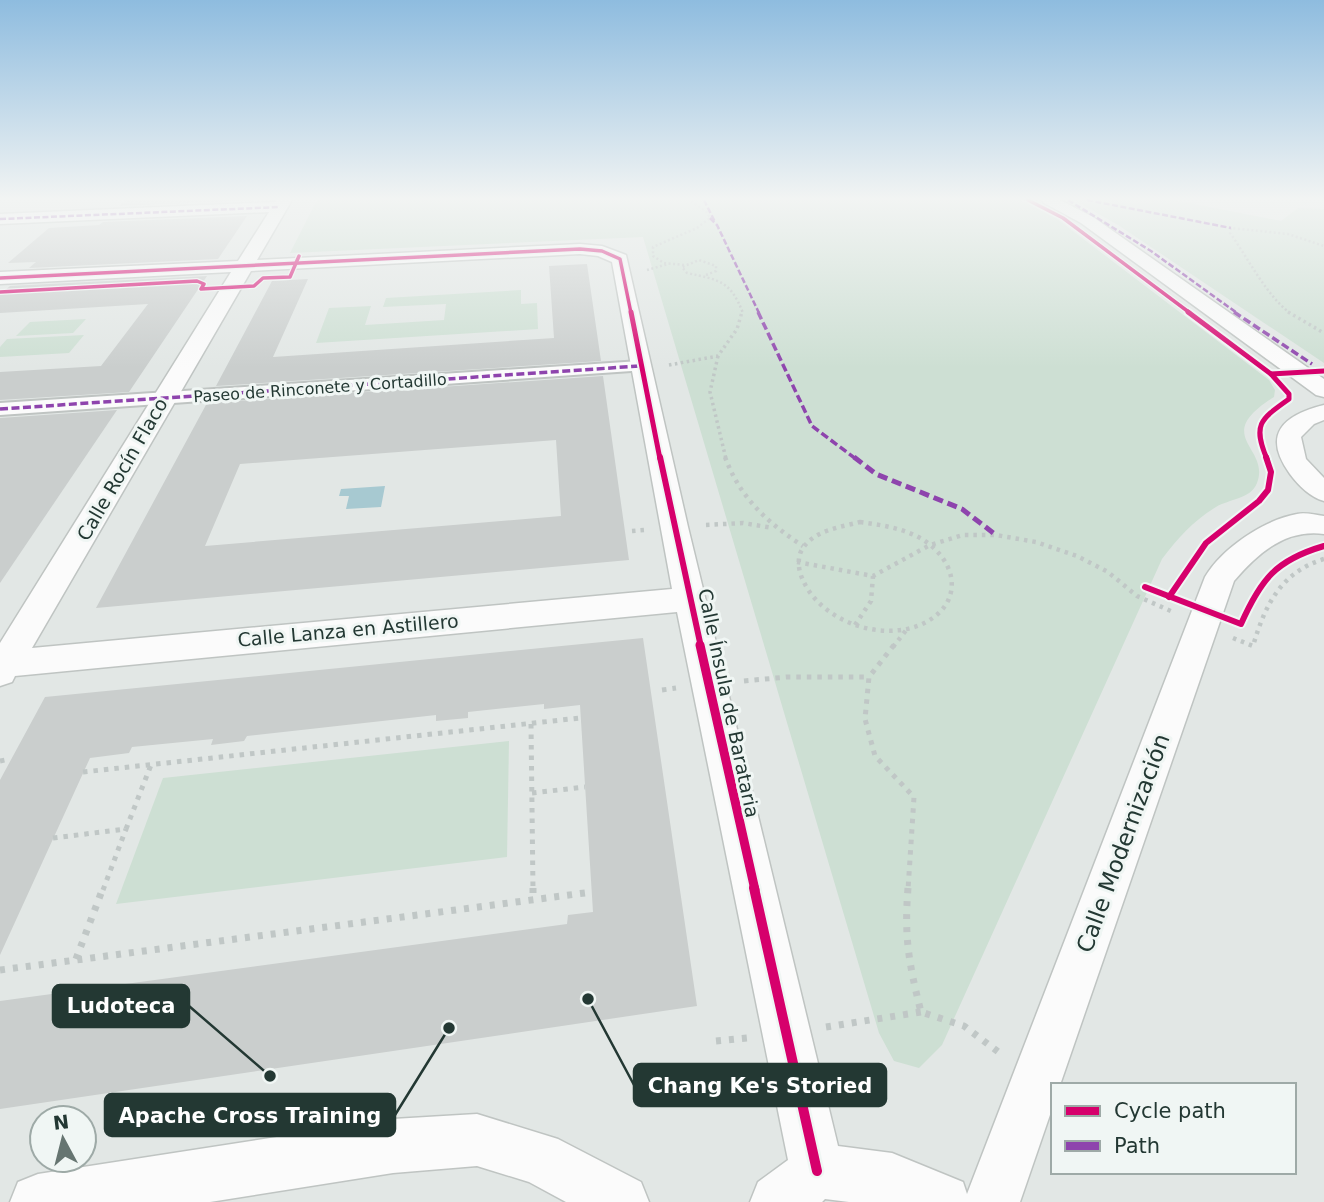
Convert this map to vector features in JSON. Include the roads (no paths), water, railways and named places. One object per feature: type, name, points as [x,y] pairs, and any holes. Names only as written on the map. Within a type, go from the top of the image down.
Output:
[{"type":"street","name":"Calle Rocín Flaco","points":[[2,666],[57,581],[249,256]]},
{"type":"street","name":"Calle Ínsula de Barataria","points":[[244,265],[431,256]]},
{"type":"street","name":"Calle Ínsula de Barataria","points":[[613,256],[620,259],[640,366],[709,685],[797,1186]]},
{"type":"street","points":[[1137,256],[1324,390]]},
{"type":"street","points":[[0,278],[244,265]]},
{"type":"street","name":"Paseo de Rinconete y Cortadillo","points":[[0,409],[640,366]]},
{"type":"street","points":[[1316,513],[1287,449],[1289,432],[1300,420],[1324,412]]},
{"type":"street","points":[[1298,469],[1316,513]]},
{"type":"street","name":"Calle Modernización","points":[[992,1202],[1220,577],[1247,547],[1316,513]]},
{"type":"street","name":"Calle Lanza en Astillero","points":[[2,666],[691,599]]},
{"type":"street","points":[[38,1202],[393,1146],[477,1140],[539,1158],[621,1202]]},
{"type":"street","points":[[797,1186],[892,1180],[943,1202]]},
{"type":"water","points":[[385,486],[381,507],[346,509],[349,496],[339,496],[341,489]]},
{"type":"place","name":"Chang Ke's Storied","points":[[588,999]]},
{"type":"place","name":"Apache Cross Training","points":[[449,1028]]},
{"type":"place","name":"Ludoteca","points":[[270,1076]]}]
